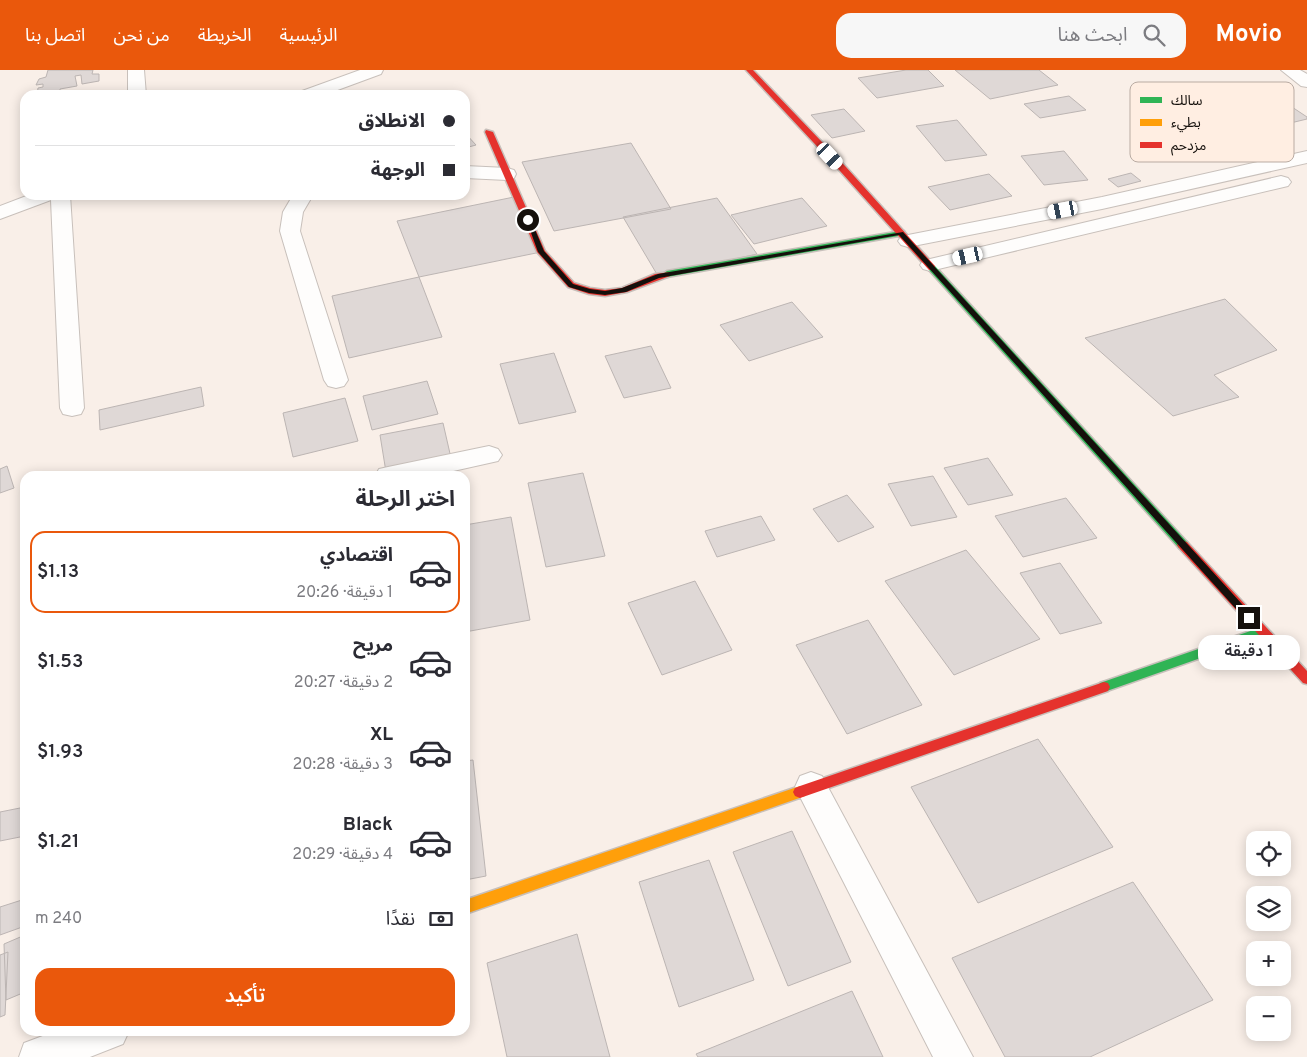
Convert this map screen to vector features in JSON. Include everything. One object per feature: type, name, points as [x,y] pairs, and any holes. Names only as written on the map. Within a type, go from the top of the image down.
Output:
[{"type":"street","points":[[136,70],[137,90]]},
{"type":"street","points":[[321,90],[375,70]]},
{"type":"street","points":[[1289,70],[1307,82]]},
{"type":"street","points":[[754,71],[1262,632],[1307,679]]},
{"type":"street","points":[[489,132],[541,252],[571,285],[589,291],[605,293],[624,290],[658,276],[1102,203],[1285,162]]},
{"type":"street","points":[[1294,160],[1307,157]]},
{"type":"street","points":[[470,172],[507,174]]},
{"type":"street","points":[[930,265],[1297,178]]},
{"type":"street","points":[[0,213],[33,200]]},
{"type":"street","points":[[60,200],[72,408]]},
{"type":"street","points":[[299,200],[290,217],[290,231],[336,380]]},
{"type":"street","points":[[412,471],[489,455]]},
{"type":"street","points":[[470,905],[1262,632]]},
{"type":"street","points":[[811,787],[954,1057]]},
{"type":"street","points":[[38,1057],[96,1036]]},
{"type":"building","points":[[48,70],[93,70],[92,74],[99,74],[99,81],[82,84],[81,75],[75,76],[77,86],[60,90],[38,90],[38,88],[43,87],[43,84],[36,85],[39,79],[46,77]]},
{"type":"building","points":[[906,70],[928,70],[944,86],[877,98],[858,78]]},
{"type":"building","points":[[955,70],[1039,70],[1058,85],[990,99]]},
{"type":"building","points":[[1069,96],[1086,110],[1040,118],[1024,104]]},
{"type":"building","points":[[1294,108],[1307,117],[1307,119],[1294,122]]},
{"type":"building","points":[[844,109],[865,131],[832,138],[811,115]]},
{"type":"building","points":[[957,120],[987,155],[945,161],[916,126]]},
{"type":"building","points":[[470,138],[476,145],[470,147]]},
{"type":"building","points":[[631,143],[671,209],[554,231],[522,162]]},
{"type":"building","points":[[1064,151],[1088,180],[1044,185],[1021,156]]},
{"type":"building","points":[[1131,173],[1141,181],[1118,187],[1108,179]]},
{"type":"building","points":[[989,174],[1012,196],[950,210],[928,187]]},
{"type":"building","points":[[514,197],[541,252],[419,277],[397,221]]},
{"type":"building","points":[[717,198],[757,254],[658,276],[623,217]]},
{"type":"building","points":[[802,198],[827,226],[754,244],[731,215]]},
{"type":"building","points":[[419,277],[442,337],[349,358],[332,296]]},
{"type":"building","points":[[1225,299],[1277,350],[1214,375],[1239,397],[1173,416],[1085,338]]},
{"type":"building","points":[[792,302],[823,337],[749,361],[720,325]]},
{"type":"building","points":[[651,346],[671,388],[624,398],[605,356]]},
{"type":"building","points":[[554,353],[576,412],[519,424],[500,364]]},
{"type":"building","points":[[427,381],[438,414],[372,430],[363,396]]},
{"type":"building","points":[[201,387],[204,406],[100,430],[99,410]]},
{"type":"building","points":[[345,398],[358,441],[293,457],[283,413]]},
{"type":"building","points":[[443,423],[451,458],[386,471],[380,435]]},
{"type":"building","points":[[988,458],[1013,495],[968,505],[944,468]]},
{"type":"building","points":[[7,466],[14,488],[0,493],[0,469]]},
{"type":"building","points":[[583,473],[605,556],[546,567],[528,483]]},
{"type":"building","points":[[933,476],[957,517],[911,526],[888,484]]},
{"type":"building","points":[[847,495],[874,527],[838,542],[813,509]]},
{"type":"building","points":[[1066,498],[1097,538],[1023,557],[995,516]]},
{"type":"building","points":[[761,516],[775,540],[717,557],[705,531]]},
{"type":"building","points":[[511,517],[530,620],[470,631],[470,524]]},
{"type":"building","points":[[966,550],[1040,639],[954,675],[885,581]]},
{"type":"building","points":[[1060,563],[1102,623],[1060,634],[1020,573]]},
{"type":"building","points":[[695,581],[732,650],[662,675],[628,603]]},
{"type":"building","points":[[868,620],[922,705],[847,734],[796,645]]},
{"type":"building","points":[[1038,739],[1113,847],[978,903],[911,787]]},
{"type":"building","points":[[470,760],[473,760],[486,876],[470,879]]},
{"type":"building","points":[[20,808],[20,837],[0,841],[0,812]]},
{"type":"building","points":[[792,831],[851,962],[788,986],[733,852]]},
{"type":"building","points":[[709,860],[754,980],[679,1007],[639,882]]},
{"type":"building","points":[[1133,882],[1213,1000],[1090,1057],[1005,1057],[952,958]]},
{"type":"building","points":[[20,901],[20,928],[0,935],[0,907]]},
{"type":"building","points":[[577,934],[610,1057],[507,1057],[487,963]]},
{"type":"building","points":[[20,937],[20,994],[6,1000],[4,944]]},
{"type":"building","points":[[8,952],[5,1015],[0,1017],[0,955]]},
{"type":"building","points":[[852,991],[883,1057],[698,1057],[696,1054]]},
{"type":"traffic: fast","points":[[667,274],[901,233]]},
{"type":"traffic: fast","points":[[932,268],[1183,545]]},
{"type":"traffic: fast","points":[[1104,687],[1262,632]]},
{"type":"traffic: slow","points":[[470,905],[800,792]]},
{"type":"traffic: jam","points":[[749,70],[843,169],[932,268]]},
{"type":"traffic: jam","points":[[489,132],[541,252],[571,285],[589,291],[605,293],[624,290],[667,274]]},
{"type":"traffic: jam","points":[[1183,545],[1307,679]]},
{"type":"traffic: jam","points":[[800,792],[1104,687]]},
{"type":"route","points":[[528,220],[541,252],[571,285],[589,291],[605,293],[624,290],[658,276],[901,233],[1249,618]]}]
